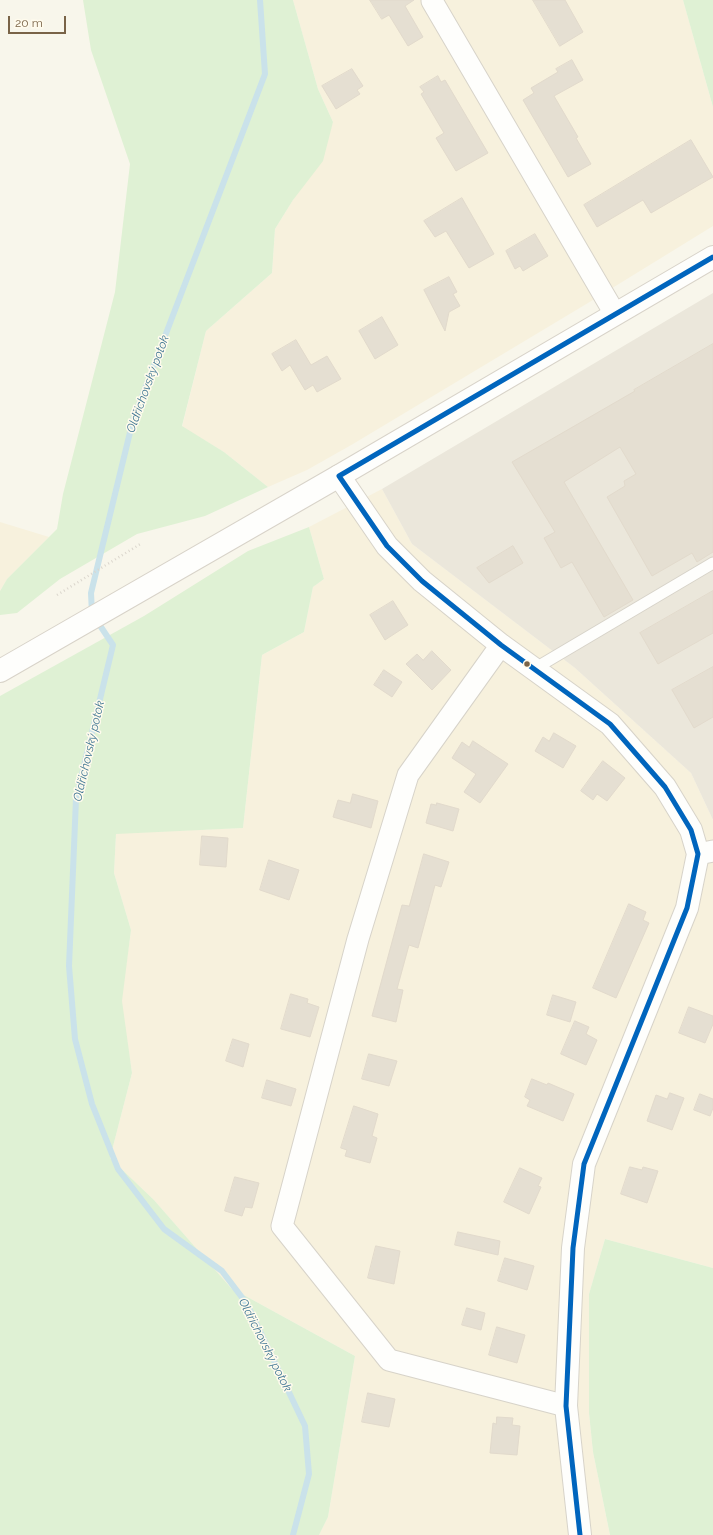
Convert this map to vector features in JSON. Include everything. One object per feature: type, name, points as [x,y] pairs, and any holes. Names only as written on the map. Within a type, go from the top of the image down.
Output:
[{"type":"street","points":[[432,1],[615,314]]},
{"type":"street","points":[[0,671],[138,590],[339,476],[713,257]]},
{"type":"street","points":[[339,476],[387,546],[422,581],[501,645],[610,724],[665,787],[706,852],[687,908],[584,1164],[573,1248],[566,1406],[580,1535]]},
{"type":"street","points":[[501,645],[408,775],[358,939],[282,1226],[389,1360],[566,1406]]},
{"type":"lane","points":[[534,669],[713,563]]},
{"type":"path","points":[[57,595],[142,543]]},
{"type":"shaded area","points":[[293,0],[683,0],[713,107],[713,226],[353,444],[307,470],[268,487],[224,452],[182,427],[206,331],[272,273],[275,229],[293,200],[333,122],[318,89]]},
{"type":"shaded area","points":[[713,293],[713,820],[691,773],[575,668],[412,544],[382,489]]},
{"type":"shaded area","points":[[382,489],[412,544],[575,668],[691,773],[713,820],[713,1268],[605,1239],[589,1294],[589,1413],[593,1452],[610,1535],[319,1535],[328,1517],[355,1356],[231,1288],[154,1200],[110,1158],[132,1073],[121,1001],[131,930],[114,873],[116,833],[243,828],[262,655],[304,632],[313,587],[324,579],[309,527]]},
{"type":"shaded area","points":[[0,522],[49,537],[7,579],[0,591]]},
{"type":"green space","points":[[83,0],[293,0],[318,89],[333,122],[323,161],[293,200],[275,229],[272,273],[206,331],[182,426],[224,452],[268,487],[205,516],[137,534],[60,579],[17,613],[0,615],[0,591],[7,579],[57,529],[63,494],[115,292],[130,164],[91,50]]},
{"type":"green space","points":[[683,0],[713,0],[713,107]]},
{"type":"green space","points":[[309,527],[324,579],[313,587],[304,632],[262,655],[243,828],[116,834],[114,873],[131,930],[122,1001],[132,1073],[110,1158],[154,1200],[231,1288],[355,1356],[328,1517],[319,1535],[0,1535],[0,696],[144,616],[248,551]]},
{"type":"green space","points":[[605,1239],[713,1268],[713,1535],[610,1535],[593,1452],[589,1413],[589,1294]]},
{"type":"building","points":[[370,0],[414,0],[405,6],[423,37],[408,46],[389,15],[382,19]]},
{"type":"building","points":[[533,0],[565,0],[583,32],[560,46]]},
{"type":"building","points":[[572,60],[583,80],[554,96],[578,137],[576,138],[591,164],[568,177],[523,100],[534,93],[531,88],[558,72],[556,69]]},
{"type":"building","points":[[352,69],[363,86],[357,90],[360,94],[336,109],[322,86]]},
{"type":"building","points":[[438,76],[441,82],[445,80],[488,153],[456,171],[436,138],[444,133],[421,94],[424,92],[420,87]]},
{"type":"building","points":[[691,140],[713,177],[651,213],[643,200],[597,227],[584,205]]},
{"type":"building","points":[[462,198],[494,254],[469,268],[446,231],[435,237],[424,221]]},
{"type":"building","points":[[535,234],[548,256],[523,271],[520,266],[515,269],[506,251]]},
{"type":"building","points":[[449,277],[457,292],[453,294],[460,306],[449,312],[445,331],[424,290]]},
{"type":"building","points":[[382,317],[398,345],[375,359],[359,331]]},
{"type":"building","points":[[296,340],[311,365],[327,356],[341,379],[317,392],[313,385],[305,390],[290,365],[282,371],[272,354]]},
{"type":"building","points":[[713,344],[713,552],[697,562],[692,553],[652,576],[607,497],[625,486],[624,481],[636,474],[620,447],[564,482],[633,600],[604,617],[572,562],[561,568],[544,538],[555,532],[512,462]]},
{"type":"building","points":[[513,546],[523,563],[489,583],[477,568]]},
{"type":"building","points":[[713,591],[713,633],[658,664],[640,633]]},
{"type":"building","points":[[393,601],[408,625],[385,640],[370,615]]},
{"type":"building","points":[[432,651],[451,670],[432,690],[406,664],[417,654],[423,660]]},
{"type":"building","points":[[713,667],[713,717],[694,728],[672,690]]},
{"type":"building","points":[[384,670],[402,682],[392,697],[374,685]]},
{"type":"building","points":[[554,733],[576,746],[563,768],[535,751],[543,737],[549,741]]},
{"type":"building","points":[[473,741],[508,764],[480,803],[464,792],[476,774],[452,758],[462,742],[469,747]]},
{"type":"building","points":[[603,761],[625,778],[607,801],[597,794],[593,800],[581,791]]},
{"type":"building","points":[[353,794],[378,801],[371,828],[333,817],[338,800],[350,803]]},
{"type":"building","points":[[437,803],[459,809],[453,831],[426,823],[431,804],[436,805]]},
{"type":"building","points":[[202,836],[228,838],[226,867],[200,865]]},
{"type":"building","points":[[424,854],[449,862],[441,887],[435,885],[418,948],[409,945],[397,989],[403,990],[396,1022],[372,1016],[402,905],[409,906]]},
{"type":"building","points":[[269,860],[299,870],[289,900],[260,890]]},
{"type":"building","points":[[629,904],[646,912],[643,920],[649,923],[616,998],[593,988]]},
{"type":"building","points":[[291,994],[308,999],[307,1003],[319,1007],[310,1037],[281,1029]]},
{"type":"building","points":[[553,995],[576,1002],[570,1022],[547,1015]]},
{"type":"building","points":[[689,1007],[713,1016],[713,1024],[705,1043],[679,1033]]},
{"type":"building","points":[[575,1021],[589,1027],[586,1034],[597,1040],[586,1065],[561,1054]]},
{"type":"building","points":[[233,1039],[249,1044],[243,1067],[226,1061]]},
{"type":"building","points":[[369,1054],[397,1061],[389,1086],[362,1079]]},
{"type":"building","points":[[532,1079],[547,1085],[548,1083],[574,1094],[563,1121],[527,1106],[530,1100],[525,1097]]},
{"type":"building","points":[[267,1080],[296,1089],[291,1106],[262,1098]]},
{"type":"building","points":[[670,1093],[684,1098],[672,1130],[647,1121],[656,1095],[667,1099]]},
{"type":"building","points":[[700,1094],[713,1099],[713,1108],[710,1116],[694,1110]]},
{"type":"building","points":[[354,1106],[378,1114],[372,1136],[377,1138],[370,1163],[345,1156],[347,1150],[341,1148]]},
{"type":"building","points":[[630,1167],[642,1170],[643,1167],[658,1171],[647,1203],[621,1194]]},
{"type":"building","points":[[520,1168],[542,1178],[538,1186],[541,1187],[529,1214],[504,1202]]},
{"type":"building","points":[[235,1177],[259,1183],[252,1208],[245,1207],[242,1216],[225,1211]]},
{"type":"building","points":[[458,1232],[500,1241],[498,1255],[455,1245]]},
{"type":"building","points":[[376,1246],[400,1251],[394,1284],[368,1278]]},
{"type":"building","points":[[505,1258],[534,1266],[527,1290],[498,1281]]},
{"type":"building","points":[[467,1308],[485,1313],[481,1330],[462,1325]]},
{"type":"building","points":[[497,1327],[525,1335],[517,1363],[489,1355]]},
{"type":"building","points":[[368,1393],[395,1399],[389,1427],[362,1422]]},
{"type":"building","points":[[497,1417],[513,1418],[512,1425],[520,1426],[517,1455],[490,1453],[493,1423],[496,1424]]},
{"type":"waterway","name":"Oldřichovský potok","points":[[92,613],[91,593],[133,420],[265,74],[260,0]]},
{"type":"waterway","name":"Oldřichovský potok","points":[[97,621],[113,645],[76,799],[69,966],[75,1039],[92,1104],[118,1169],[164,1229],[222,1271],[247,1304],[305,1426],[309,1474],[293,1535]]},
{"type":"transit line","points":[[339,476],[713,257]]},
{"type":"transit line","points":[[339,476],[387,546],[422,581],[501,645],[610,724],[665,787],[691,830],[698,854],[687,908],[584,1164],[573,1248],[566,1406],[580,1535]]}]
